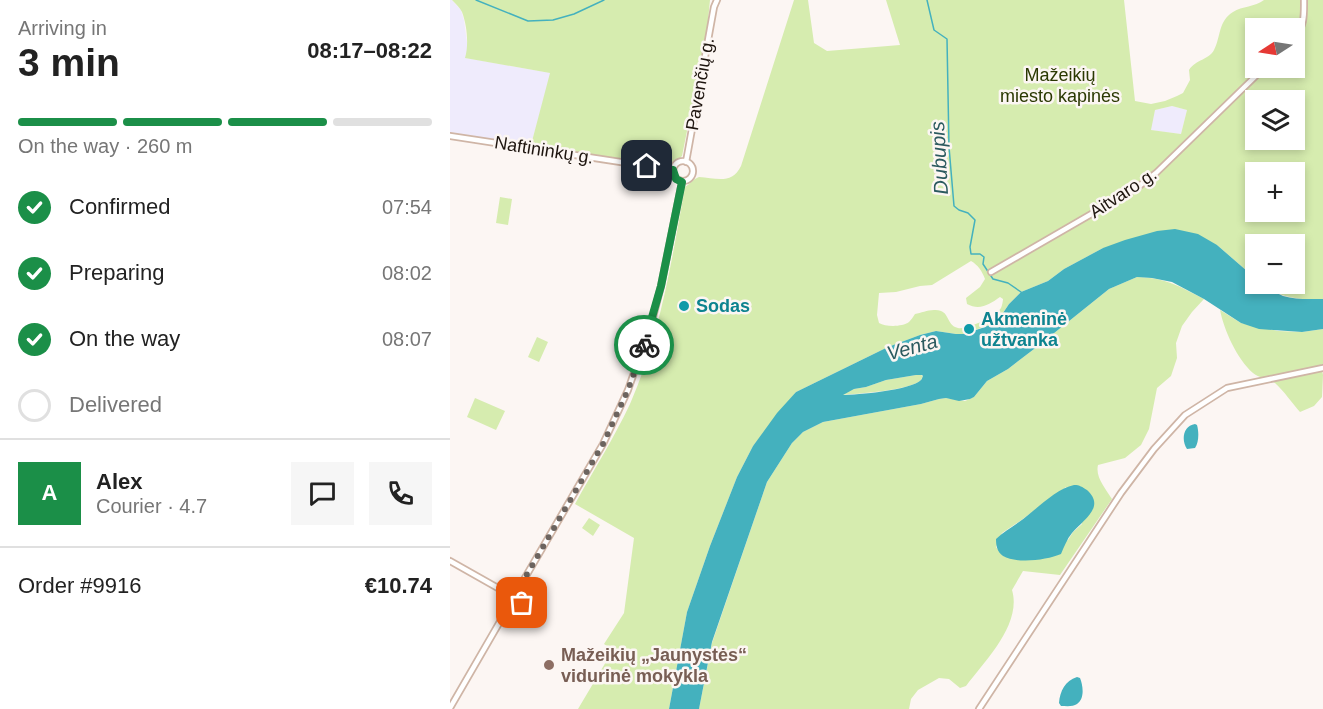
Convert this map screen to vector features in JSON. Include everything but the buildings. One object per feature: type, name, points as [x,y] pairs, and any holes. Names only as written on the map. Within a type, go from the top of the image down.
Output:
[{"type":"street","name":"Pavenčių g.","points":[[686,162],[715,0]]},
{"type":"street","points":[[1304,0],[1304,18]]},
{"type":"street","name":"Aitvaro g.","points":[[991,272],[1138,187],[1156,173],[1254,78]]},
{"type":"street","name":"Naftininkų g.","points":[[450,136],[673,170]]},
{"type":"street","points":[[682,161],[691,164],[693,173],[691,178],[682,182],[676,179],[673,170],[676,164],[682,161]]},
{"type":"street","points":[[519,588],[603,444],[628,390],[655,312],[682,182]]},
{"type":"street","points":[[979,709],[1121,493],[1154,449],[1185,415],[1227,388],[1323,368]]},
{"type":"street","points":[[450,561],[505,592]]},
{"type":"street","points":[[511,587],[519,588],[524,595],[522,603],[518,607],[509,606],[504,598],[505,592],[511,587]]},
{"type":"street","points":[[450,708],[509,606]]},
{"type":"shaded area","points":[[450,0],[461,10],[464,20],[468,50],[466,58],[551,73],[531,145],[450,132]]},
{"type":"shaded area","points":[[1172,106],[1187,110],[1181,134],[1150,130],[1155,110]]},
{"type":"green space","points":[[452,0],[710,0],[707,31],[682,156],[667,167],[531,145],[550,73],[465,58],[467,41],[465,23],[461,10]]},
{"type":"green space","name":"Mažeikių miesto kapinės","points":[[794,0],[808,0],[814,43],[827,51],[900,45],[886,0],[1124,0],[1135,101],[1151,104],[1183,93],[1190,80],[1189,70],[1212,53],[1222,25],[1233,12],[1264,0],[1323,0],[1323,299],[1306,299],[1282,294],[1305,294],[1305,234],[1245,234],[1245,269],[1217,245],[1103,248],[1064,269],[1048,281],[1021,292],[999,319],[992,324],[964,334],[936,331],[920,335],[888,347],[796,392],[753,446],[737,477],[687,612],[669,709],[578,709],[613,650],[604,644],[624,613],[634,538],[575,504],[624,417],[640,378],[664,297],[685,187],[699,177],[723,179],[737,172],[741,166]],"holes":[[[1172,106],[1187,110],[1181,134],[1151,130],[1155,110]],[[971,261],[976,264],[985,279],[980,287],[966,298],[967,304],[981,307],[1000,297],[1003,299],[1001,308],[988,318],[962,328],[951,324],[946,314],[939,310],[915,314],[909,322],[902,325],[890,326],[879,323],[877,315],[879,293],[932,285]]]},
{"type":"green space","points":[[500,197],[512,199],[508,225],[496,223]]},
{"type":"green space","points":[[1137,277],[1147,278],[1172,283],[1204,299],[1182,326],[1176,343],[1177,358],[1171,376],[1157,388],[1149,429],[1141,445],[1125,458],[1098,465],[1100,478],[1112,499],[1060,575],[1023,571],[1012,590],[1014,603],[1007,628],[992,653],[966,686],[960,688],[949,679],[939,678],[918,690],[911,699],[909,709],[699,709],[712,643],[767,482],[792,443],[803,432],[823,422],[939,399],[965,401],[974,397],[987,381],[1008,369],[1109,289]],"holes":[[[1066,487],[1082,524],[1068,540],[1025,560],[1003,556],[996,547],[1002,533]]]},
{"type":"green space","points":[[1220,310],[1241,323],[1278,331],[1302,332],[1323,329],[1322,397],[1314,406],[1300,412],[1275,383],[1255,375],[1247,367],[1232,344]]},
{"type":"green space","points":[[537,337],[548,342],[539,362],[528,357]]},
{"type":"green space","points":[[923,376],[921,380],[907,386],[841,395],[886,380]]},
{"type":"green space","points":[[475,398],[505,411],[496,430],[467,417]]},
{"type":"green space","points":[[589,518],[600,525],[593,536],[582,528]]},
{"type":"water","name":"Venta","points":[[1175,229],[1198,234],[1217,245],[1245,269],[1245,294],[1279,294],[1303,299],[1323,299],[1323,329],[1302,332],[1259,329],[1241,323],[1172,282],[1137,277],[1109,289],[1008,369],[987,381],[970,399],[959,401],[939,399],[823,422],[803,432],[792,443],[767,482],[712,642],[699,709],[669,709],[687,612],[737,477],[753,446],[796,392],[888,347],[920,335],[936,331],[964,334],[992,324],[999,319],[1021,292],[1048,281],[1064,269],[1103,248],[1157,231]],"holes":[[[923,376],[916,384],[907,387],[843,395],[854,389],[886,380]]]},
{"type":"water","points":[[1195,424],[1198,431],[1197,443],[1195,448],[1187,449],[1184,434],[1188,427]]},
{"type":"water","points":[[1074,485],[1087,490],[1092,496],[1094,508],[1070,535],[1061,554],[1048,558],[1016,560],[1001,554],[997,548],[996,539],[1052,496]]},
{"type":"water","points":[[1077,677],[1080,678],[1083,692],[1080,702],[1075,705],[1061,706],[1059,703],[1064,687]]},
{"type":"waterway","points":[[476,0],[528,21],[553,20],[574,14],[604,0]]},
{"type":"waterway","name":"Dubupis","points":[[927,0],[934,30],[947,39],[949,147],[954,206],[968,213],[975,220],[970,247],[971,254],[980,254],[984,257],[983,264],[993,279],[1008,283],[1021,292]]},
{"type":"way so far","points":[[522,603],[524,595],[519,588],[616,419],[644,345]]},
{"type":"place","name":"Sodas","points":[[684,306]]},
{"type":"place","name":"Akmeninė užtvanka","points":[[969,329]]},
{"type":"place","name":"Mažeikių „Jaunystės“ vidurinė mokykla","points":[[549,665]]},
{"type":"route","points":[[644,345],[661,286],[682,182],[676,179],[673,170],[647,166]]}]
